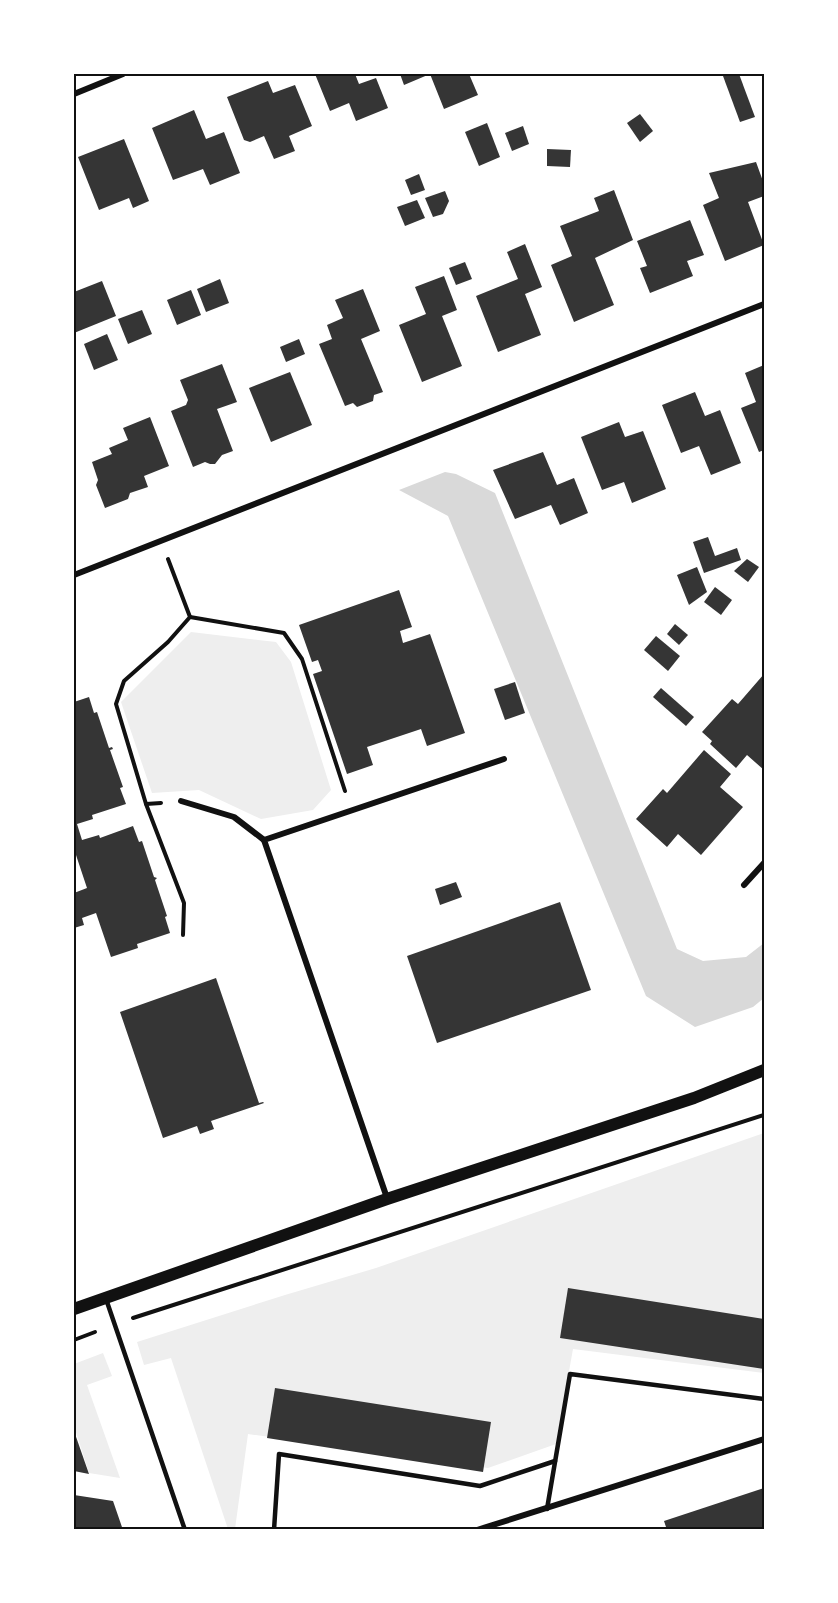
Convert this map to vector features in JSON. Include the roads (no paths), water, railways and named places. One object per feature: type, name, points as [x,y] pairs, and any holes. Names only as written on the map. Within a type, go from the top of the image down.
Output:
[{"type":"main road","points":[[74,1309],[387,1199],[694,1098],[765,1070]]},
{"type":"street","points":[[74,93],[123,74]]},
{"type":"street","points":[[74,574],[161,542],[765,304]]},
{"type":"street","points":[[264,840],[504,759]]},
{"type":"street","points":[[181,801],[234,817],[264,840],[387,1199]]},
{"type":"street","points":[[744,885],[765,863]]},
{"type":"street","points":[[477,1530],[765,1440]]},
{"type":"lane","points":[[106,1298],[185,1530]]},
{"type":"lane","points":[[547,1509],[570,1374],[765,1398]]},
{"type":"lane","points":[[274,1530],[279,1454],[480,1486],[555,1461]]}]
